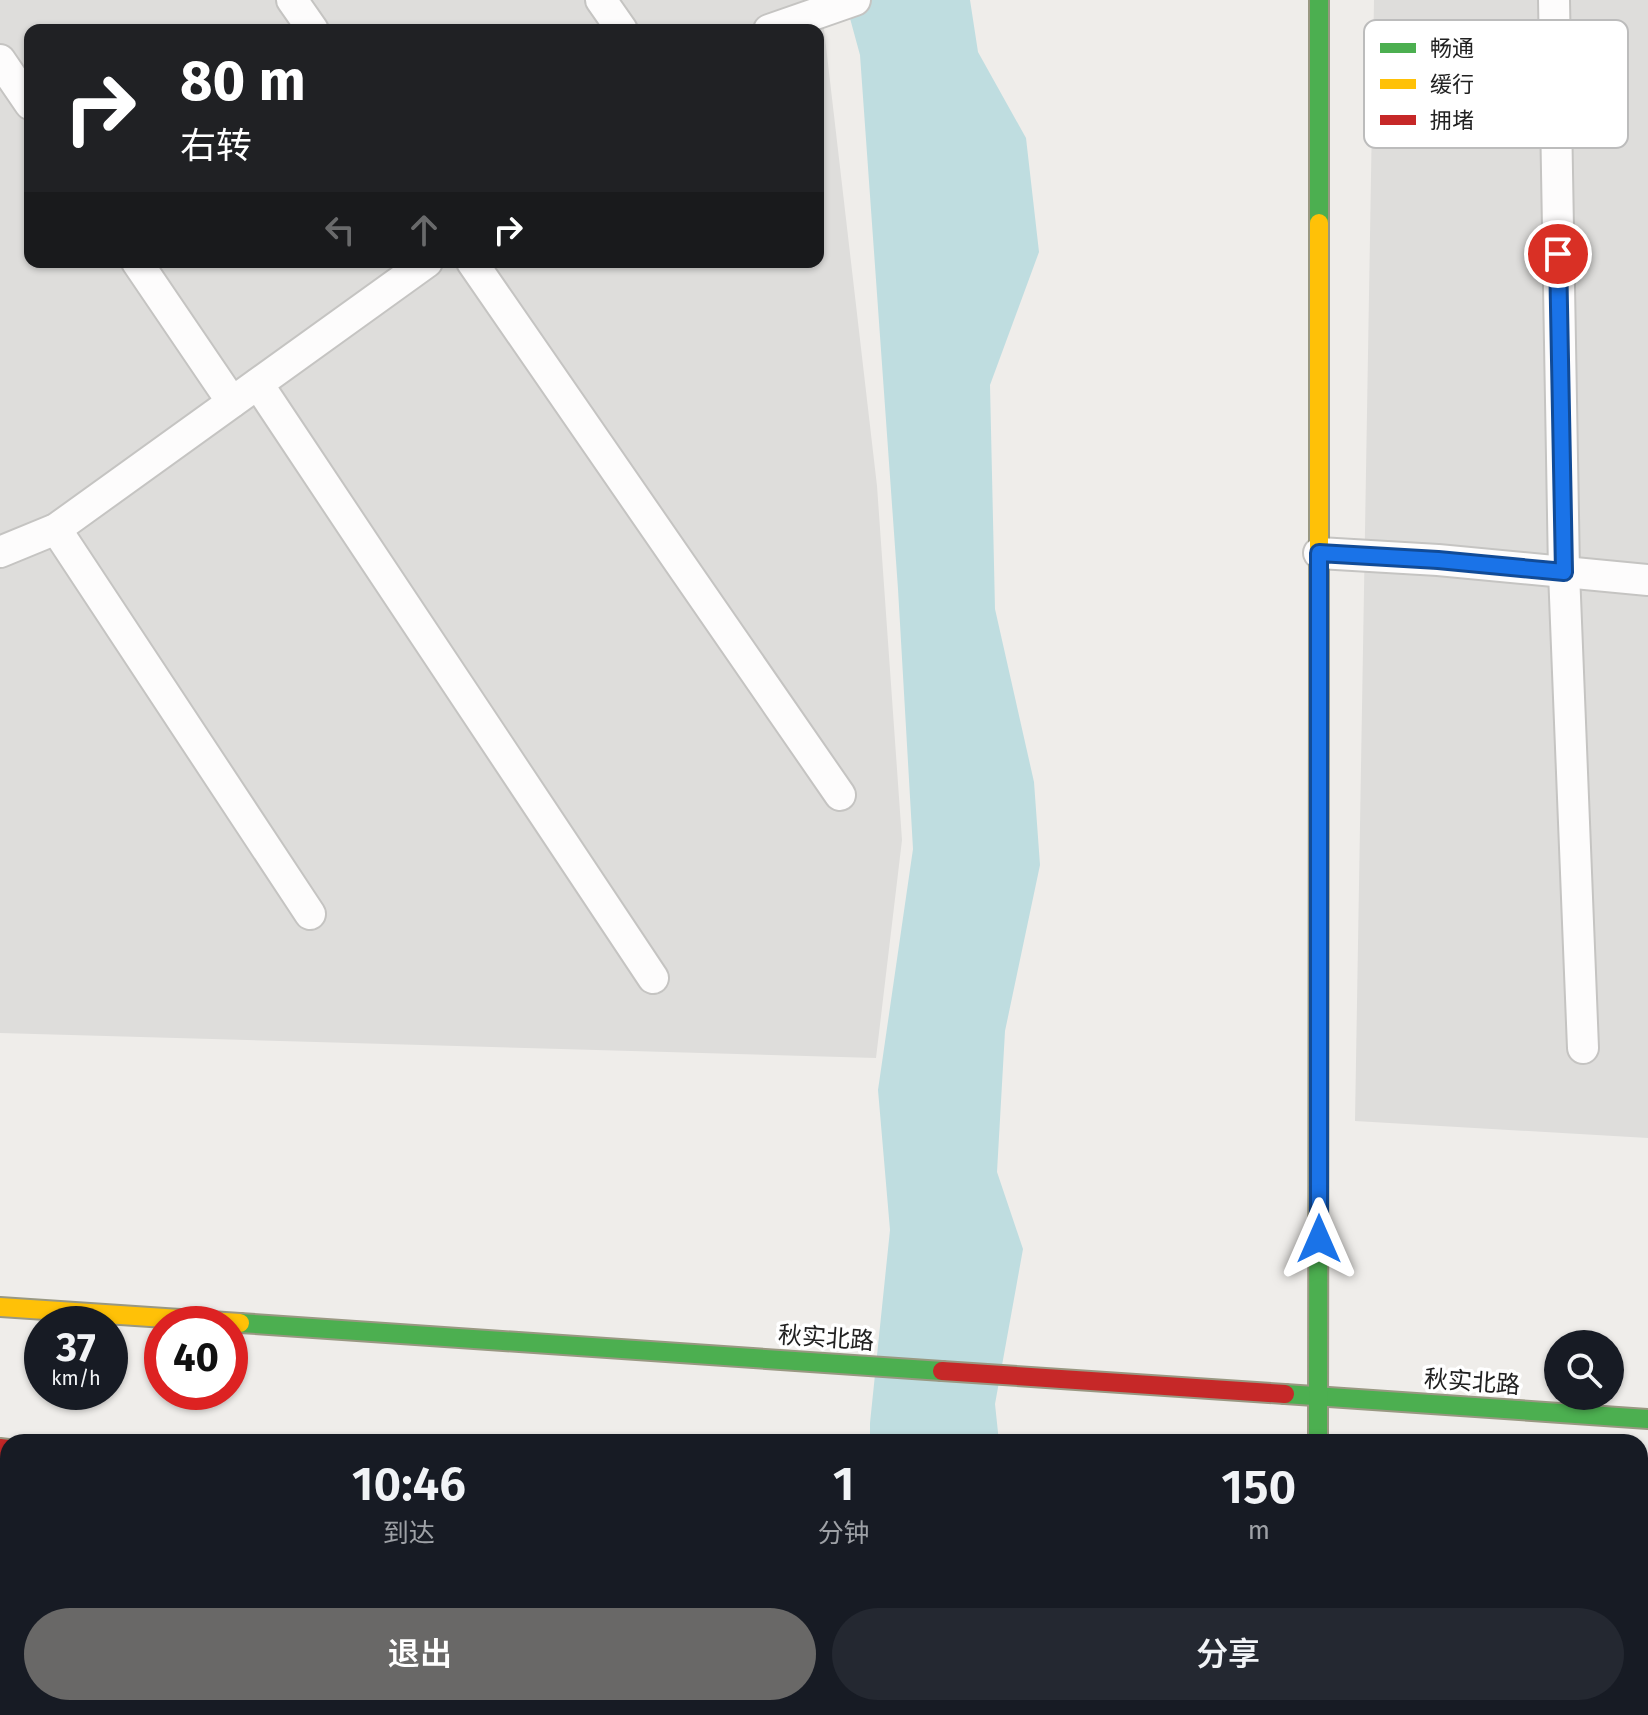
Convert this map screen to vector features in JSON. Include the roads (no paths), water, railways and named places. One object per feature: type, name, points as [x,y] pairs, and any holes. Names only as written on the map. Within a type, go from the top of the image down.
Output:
[{"type":"main road","points":[[1318,1434],[1319,0]]},
{"type":"main road","name":"秋实北路","points":[[0,1307],[1648,1419]]},
{"type":"lane","points":[[292,0],[309,24]]},
{"type":"lane","points":[[601,0],[618,24]]},
{"type":"lane","points":[[786,24],[855,0]]},
{"type":"lane","points":[[1554,0],[1554,20]]},
{"type":"lane","points":[[0,60],[24,95]]},
{"type":"lane","points":[[1557,148],[1564,572],[1583,1048]]},
{"type":"lane","points":[[141,268],[232,402]]},
{"type":"lane","points":[[0,552],[56,529],[419,268]]},
{"type":"lane","points":[[476,268],[840,795]]},
{"type":"lane","points":[[258,384],[653,978]]},
{"type":"lane","points":[[56,529],[310,914]]},
{"type":"lane","points":[[1319,553],[1438,560],[1648,580]]},
{"type":"water","points":[[845,0],[970,0],[978,52],[1026,138],[1039,252],[990,385],[995,609],[1034,782],[1040,865],[1005,1031],[997,1172],[1023,1249],[995,1404],[998,1434],[870,1434],[890,1230],[878,1090],[913,849],[860,55]]}]
